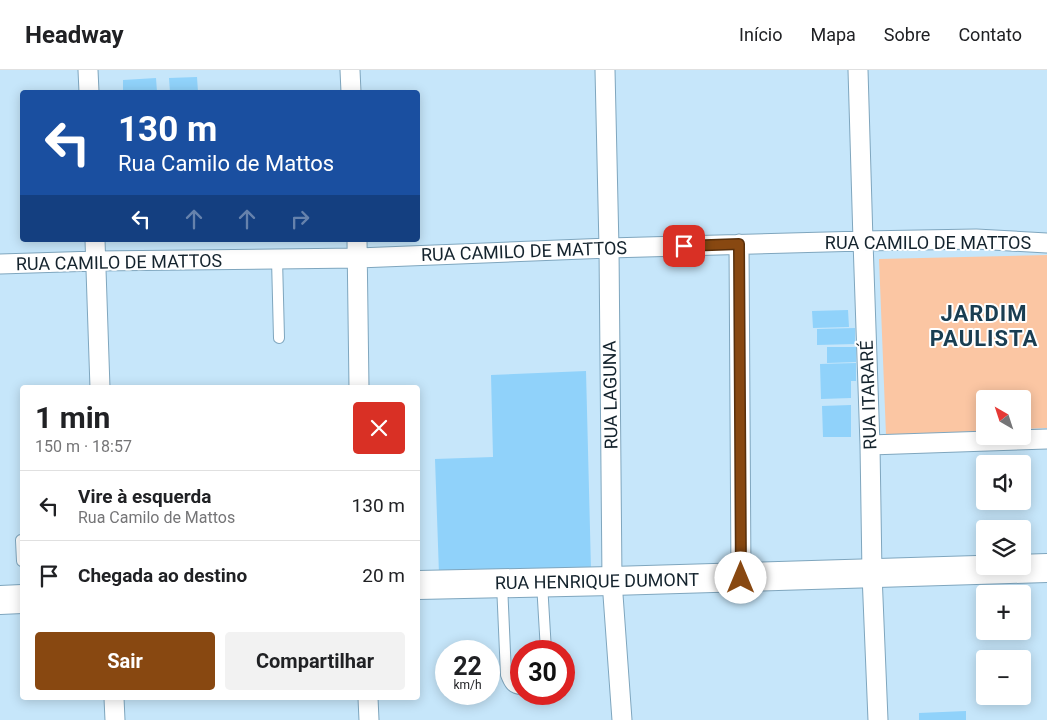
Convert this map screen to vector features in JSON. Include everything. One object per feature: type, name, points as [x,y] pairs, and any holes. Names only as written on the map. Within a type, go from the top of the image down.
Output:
[{"type":"street","points":[[88,70],[89,90]]},
{"type":"street","points":[[350,70],[350,90]]},
{"type":"street","name":"RUA LAGUNA","points":[[605,70],[609,248],[612,581],[622,720]]},
{"type":"street","name":"RUA ITARARÉ","points":[[858,70],[870,445],[872,574],[878,720]]},
{"type":"street","name":"RUA CAMILO DE MATTOS","points":[[0,264],[277,259],[358,249],[609,248],[976,239],[1047,243]]},
{"type":"street","points":[[95,242],[100,385]]},
{"type":"street","points":[[739,244],[741,578]]},
{"type":"street","points":[[358,249],[359,385]]},
{"type":"street","points":[[870,445],[1047,439]]},
{"type":"street","name":"RUA HENRIQUE DUMONT","points":[[420,585],[741,578],[1047,568]]},
{"type":"street","points":[[0,600],[20,599]]},
{"type":"street","points":[[114,700],[115,720]]},
{"type":"street","points":[[368,700],[369,720]]},
{"type":"lane","points":[[277,259],[279,338]]},
{"type":"lane","points":[[502,583],[506,675],[510,684]]},
{"type":"lane","points":[[542,583],[545,640]]},
{"type":"shaded area","points":[[1047,255],[1047,428],[1031,429],[1031,390],[976,390],[976,431],[886,435],[879,259]]},
{"type":"building","points":[[197,77],[198,90],[170,90],[169,78]]},
{"type":"building","points":[[156,78],[157,90],[123,90],[123,80]]},
{"type":"building","points":[[848,310],[849,327],[813,328],[812,311]]},
{"type":"building","points":[[855,328],[855,344],[817,345],[817,329]]},
{"type":"building","points":[[827,347],[856,347],[856,362],[827,363]]},
{"type":"building","points":[[856,363],[856,381],[851,381],[851,398],[821,399],[820,364]]},
{"type":"building","points":[[586,371],[591,569],[439,574],[435,459],[493,457],[491,375]]},
{"type":"building","points":[[851,405],[851,437],[823,437],[822,406]]},
{"type":"building","points":[[966,711],[966,720],[919,720],[919,713]]},
{"type":"district","name":"JARDIM PAULISTA","points":[[984,326]]},
{"type":"route","points":[[684,246],[739,244],[741,578]]}]
